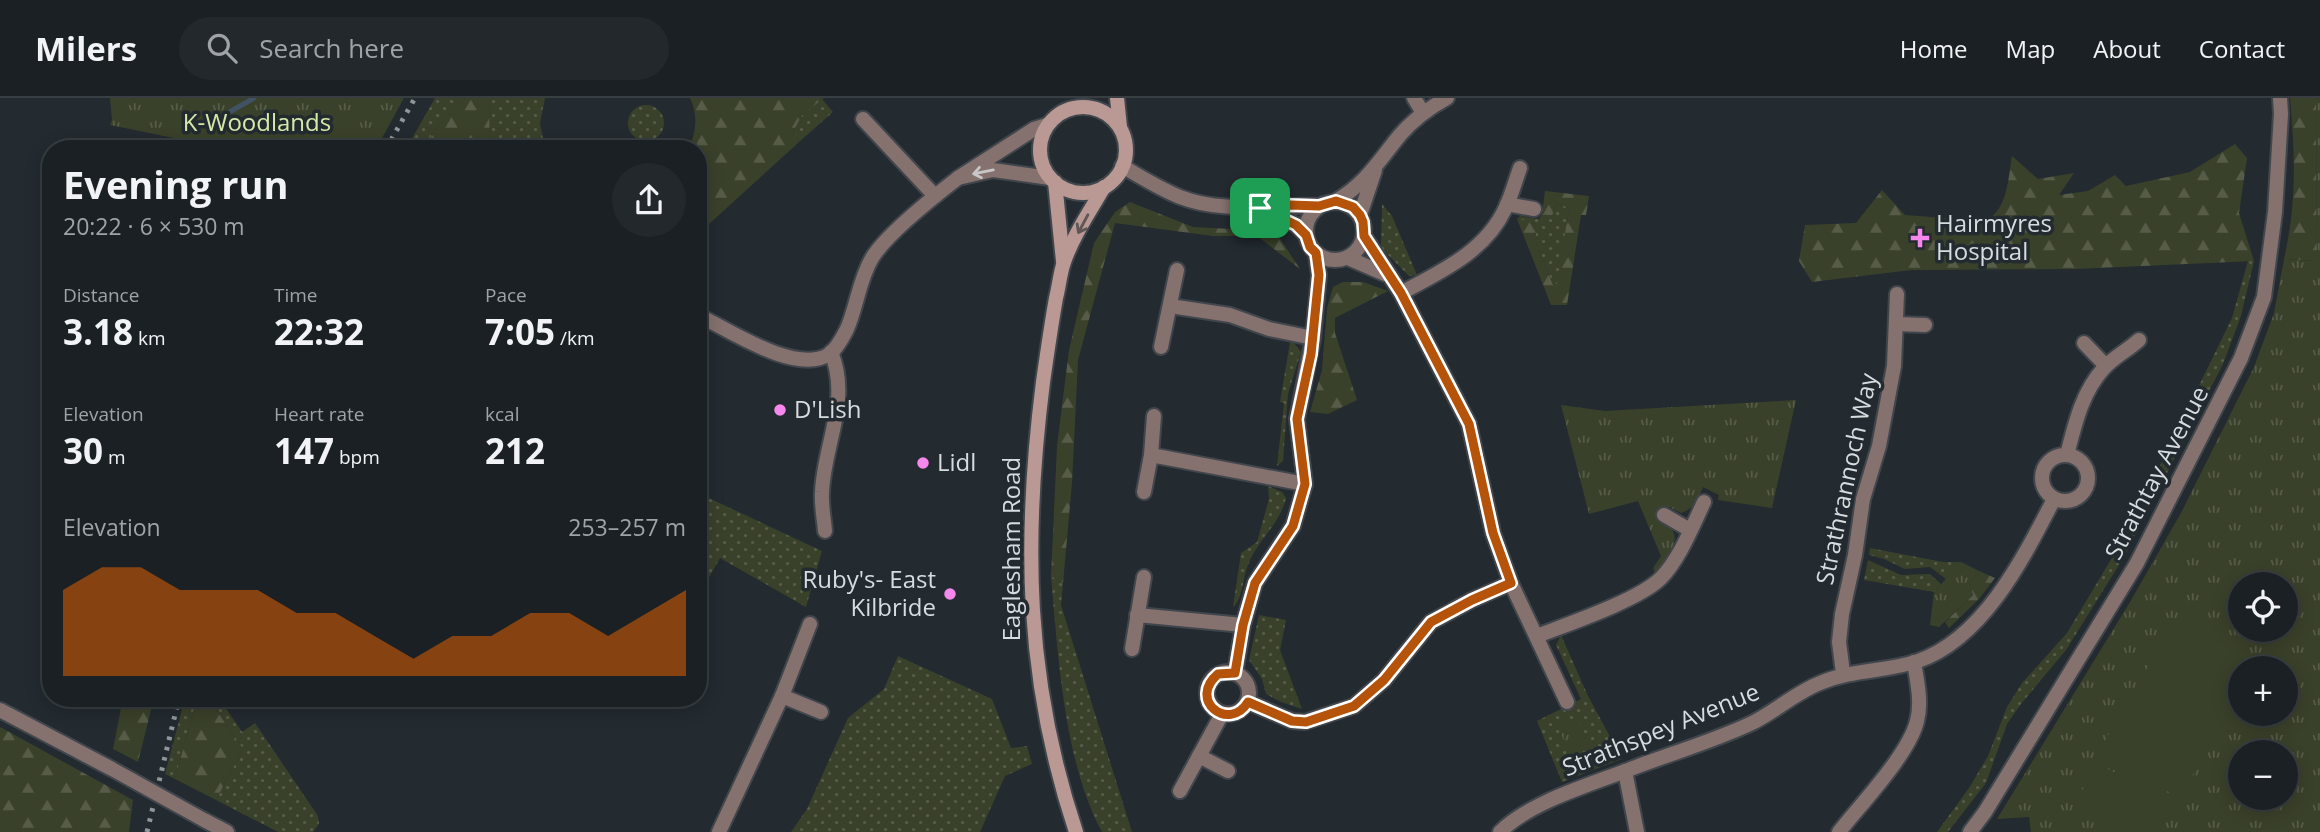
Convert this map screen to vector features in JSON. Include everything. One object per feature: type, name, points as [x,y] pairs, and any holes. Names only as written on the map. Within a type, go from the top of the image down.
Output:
[{"type":"main road","points":[[1117,98],[1120,129]]},
{"type":"main road","points":[[1070,104],[1102,111],[1112,118],[1125,141],[1122,166],[1115,178],[1104,187],[1090,192],[1076,192],[1062,187],[1053,180],[1043,165],[1040,151],[1042,136],[1047,125],[1070,104]]},
{"type":"main road","name":"Eaglesham Road","points":[[1053,180],[1063,262],[1048,342],[1032,469],[1033,637],[1041,700],[1060,787],[1076,832]]},
{"type":"main road","name":"Eaglesham Road","points":[[1063,262],[1104,187]]},
{"type":"street","points":[[1414,98],[1423,113]]},
{"type":"street","points":[[1122,166],[1181,197],[1216,205],[1260,208],[1319,206],[1336,201],[1354,190],[1375,169],[1401,134],[1423,113],[1447,98]]},
{"type":"street","name":"Strathtay Avenue","points":[[1970,832],[1985,812],[2137,563],[2241,358],[2264,297],[2275,212],[2280,98]]},
{"type":"street","points":[[863,119],[935,196]]},
{"type":"street","points":[[707,320],[741,338],[797,359],[819,358],[831,352],[847,329],[866,268],[874,255],[935,196],[958,178],[1034,129],[1047,125]]},
{"type":"street","points":[[1401,293],[1464,258],[1494,227],[1507,204],[1520,168]]},
{"type":"street","points":[[1360,215],[1375,169]]},
{"type":"street","points":[[958,178],[993,170],[1053,180]]},
{"type":"street","points":[[1318,296],[1344,259],[1360,247],[1364,236],[1360,215],[1353,207],[1336,201]]},
{"type":"street","points":[[1507,204],[1534,209]]},
{"type":"street","points":[[1319,206],[1307,220],[1306,235],[1310,247],[1324,258],[1368,264],[1389,276]]},
{"type":"street","points":[[1260,208],[1296,225],[1306,235]]},
{"type":"street","points":[[1364,236],[1401,293],[1469,424],[1493,533],[1511,583],[1567,702]]},
{"type":"street","points":[[1235,673],[1243,625],[1255,583],[1293,526],[1305,484],[1297,419],[1313,338],[1318,296],[1316,253]]},
{"type":"street","points":[[1161,347],[1177,270]]},
{"type":"street","name":"Strathrannoch Way","points":[[1843,673],[1839,642],[1842,614],[1855,555],[1863,499],[1879,446],[1894,366],[1897,294]]},
{"type":"street","points":[[1170,306],[1230,315],[1269,329],[1313,338]]},
{"type":"street","points":[[1896,324],[1925,325]]},
{"type":"street","points":[[2067,454],[2080,407],[2091,384],[2106,366],[2139,340]]},
{"type":"street","points":[[2084,343],[2106,366]]},
{"type":"street","points":[[825,531],[822,492],[840,402],[839,379],[831,352]]},
{"type":"street","points":[[1144,492],[1151,455],[1154,416]]},
{"type":"street","points":[[2067,454],[2074,456],[2085,466],[2088,481],[2086,488],[2076,499],[2069,501],[2054,499],[2043,487],[2042,471],[2052,459],[2067,454]]},
{"type":"street","points":[[1151,455],[1305,484]]},
{"type":"street","name":"Strathspey Avenue","points":[[1500,832],[1530,811],[1574,790],[1753,722],[1794,696],[1843,673],[1914,662],[1936,654],[1955,641],[1991,604],[2013,576],[2054,499]]},
{"type":"street","points":[[1537,636],[1603,610],[1661,578],[1704,502]]},
{"type":"street","points":[[1664,515],[1690,530]]},
{"type":"street","points":[[1132,649],[1144,577]]},
{"type":"street","points":[[1248,702],[1292,721],[1306,722],[1354,706],[1384,680],[1431,622],[1511,583]]},
{"type":"street","points":[[1138,615],[1243,625]]},
{"type":"street","points":[[719,832],[782,696],[810,624]]},
{"type":"street","points":[[1839,832],[1912,736],[1918,720],[1919,704],[1914,662]]},
{"type":"street","points":[[1235,673],[1247,683],[1248,702],[1234,714],[1222,714],[1210,705],[1207,699],[1208,685],[1218,674],[1235,673]]},
{"type":"street","points":[[782,696],[821,712]]},
{"type":"street","points":[[0,710],[227,832]]},
{"type":"street","points":[[1180,791],[1222,714]]},
{"type":"street","points":[[1199,755],[1228,771]]},
{"type":"street","points":[[1625,771],[1637,832]]},
{"type":"green space","name":"K-Woodlands","points":[[110,98],[404,98],[381,140],[184,140],[110,125]]},
{"type":"green space","points":[[435,98],[466,98],[437,127],[429,140],[411,140]]},
{"type":"green space","points":[[466,98],[489,98],[490,140],[429,140],[437,127]]},
{"type":"green space","points":[[489,98],[545,98],[540,123],[543,140],[490,140]]},
{"type":"green space","points":[[690,98],[824,98],[802,115],[793,132],[799,142],[707,226],[707,140],[691,140],[694,111]]},
{"type":"green space","points":[[2290,98],[2316,98],[2317,261],[2284,259],[2294,179]]},
{"type":"green space","points":[[2316,98],[2320,98],[2320,832],[2031,832],[2029,817],[1997,819],[2130,602],[2181,513],[2254,367],[2274,313],[2284,259],[2317,261]]},
{"type":"green space","points":[[822,99],[833,112],[799,142],[793,132],[802,115]]},
{"type":"green space","points":[[646,105],[659,110],[664,123],[659,136],[642,140],[633,136],[628,123],[633,110]]},
{"type":"green space","points":[[2235,144],[2247,158],[2239,213],[2254,261],[2075,269],[1911,270],[1812,282],[1799,261],[1805,225],[1856,223],[1882,190],[1905,215],[1985,221],[1993,216],[2003,201],[2012,156],[2038,179],[2074,173],[2059,195],[2088,191],[2115,175],[2126,186],[2190,172]]},
{"type":"green space","points":[[1545,191],[1589,196],[1586,215],[1581,215],[1567,305],[1551,305],[1517,219],[1536,223],[1536,244],[1553,285],[1557,284],[1569,208],[1557,203],[1552,216],[1542,214]]},
{"type":"green space","points":[[1130,202],[1193,227],[1271,231],[1279,237],[1300,269],[1257,236],[1213,236],[1115,223],[1078,360],[1072,483],[1063,583],[1051,576],[1057,446],[1069,350],[1094,243],[1115,212]]},
{"type":"green space","points":[[1557,203],[1569,208],[1558,284],[1553,285],[1536,244],[1536,224],[1517,219],[1520,216],[1539,219],[1542,214],[1552,216]]},
{"type":"green space","points":[[1382,204],[1392,216],[1417,275],[1409,276],[1381,248]]},
{"type":"green space","points":[[2248,261],[2254,261],[2241,316],[2223,364],[2124,557],[2066,650],[2007,724],[1986,783],[1948,832],[1937,832],[1988,756],[2007,707],[2022,683],[2067,633],[2128,531],[2232,318]]},
{"type":"green space","points":[[1343,282],[1363,282],[1388,291],[1335,318],[1335,333],[1357,400],[1328,414],[1310,412],[1322,370],[1327,308],[1333,287]]},
{"type":"green space","points":[[1290,342],[1301,352],[1288,394],[1283,461],[1277,466],[1284,403],[1280,402]]},
{"type":"green space","points":[[1796,400],[1772,508],[1718,500],[1719,495],[1703,487],[1689,509],[1681,513],[1667,506],[1657,520],[1672,530],[1675,540],[1655,573],[1653,568],[1661,556],[1638,501],[1589,514],[1561,405],[1605,411]]},
{"type":"green space","points":[[1268,486],[1282,492],[1286,498],[1279,516],[1252,556],[1241,593],[1233,607],[1241,553],[1257,542],[1269,499]]},
{"type":"green space","points":[[707,497],[822,551],[806,607],[720,558],[707,581]]},
{"type":"green space","points":[[1870,548],[1943,562],[1961,562],[1946,579],[1930,567],[1905,569],[1869,555]]},
{"type":"green space","points":[[1868,560],[1901,575],[1930,574],[1941,584],[1934,592],[1864,580]]},
{"type":"green space","points":[[1961,562],[1979,571],[1969,584],[1973,595],[1939,627],[1930,625],[1934,592]]},
{"type":"green space","points":[[1979,571],[1995,578],[1979,599],[1949,628],[1945,622],[1973,595],[1969,584]]},
{"type":"green space","points":[[1051,576],[1063,583],[1061,605],[1132,832],[1102,832],[1079,774],[1065,707]]},
{"type":"green space","points":[[1259,615],[1286,620],[1280,650],[1302,709],[1266,694],[1262,679],[1249,660]]},
{"type":"green space","points":[[2177,617],[2245,656],[2228,656],[2228,714],[2179,798],[2099,751]]},
{"type":"green space","points":[[1561,635],[1588,696],[1622,759],[1562,782],[1537,721],[1581,699],[1556,645]]},
{"type":"green space","points":[[898,656],[992,699],[1011,748],[1027,746],[1032,764],[1005,776],[980,832],[791,832],[807,809],[848,718],[884,689]]},
{"type":"green space","points":[[121,707],[152,707],[138,762],[113,749]]},
{"type":"green space","points":[[183,707],[195,707],[175,779],[165,774]]},
{"type":"green space","points":[[195,707],[214,707],[243,749],[216,800],[175,779]]},
{"type":"green space","points":[[214,707],[225,707],[242,732],[255,723],[318,816],[319,824],[313,832],[278,832],[216,800],[243,749]]},
{"type":"green space","points":[[1577,717],[1597,767],[1588,771],[1573,760],[1557,725]]},
{"type":"green space","points":[[0,727],[133,800],[129,832],[0,832]]},
{"type":"green space","points":[[2098,763],[2172,806],[2157,832],[2125,832],[2075,803]]},
{"type":"waterway","points":[[212,122],[254,98]]},
{"type":"railway","points":[[391,140],[415,98]]},
{"type":"railway","points":[[147,832],[177,707]]},
{"type":"place","name":"Hairmyres Hospital","points":[[1920,238]]},
{"type":"place","name":"D'Lish","points":[[780,410]]},
{"type":"place","name":"Lidl","points":[[923,463]]},
{"type":"place","name":"Ruby's- East Kilbride","points":[[950,594]]},
{"type":"route","points":[[1336,201],[1353,207],[1359,214],[1365,230],[1364,236],[1401,293],[1469,424],[1493,533],[1511,583],[1431,622],[1384,680],[1354,706],[1306,722],[1292,721],[1248,702],[1234,714],[1222,714],[1210,705],[1206,692],[1212,679],[1218,674],[1235,673],[1243,625],[1255,583],[1293,526],[1305,484],[1297,419],[1311,354],[1318,296],[1316,253],[1310,247],[1306,235],[1296,225],[1260,208],[1319,206],[1336,201]]}]
